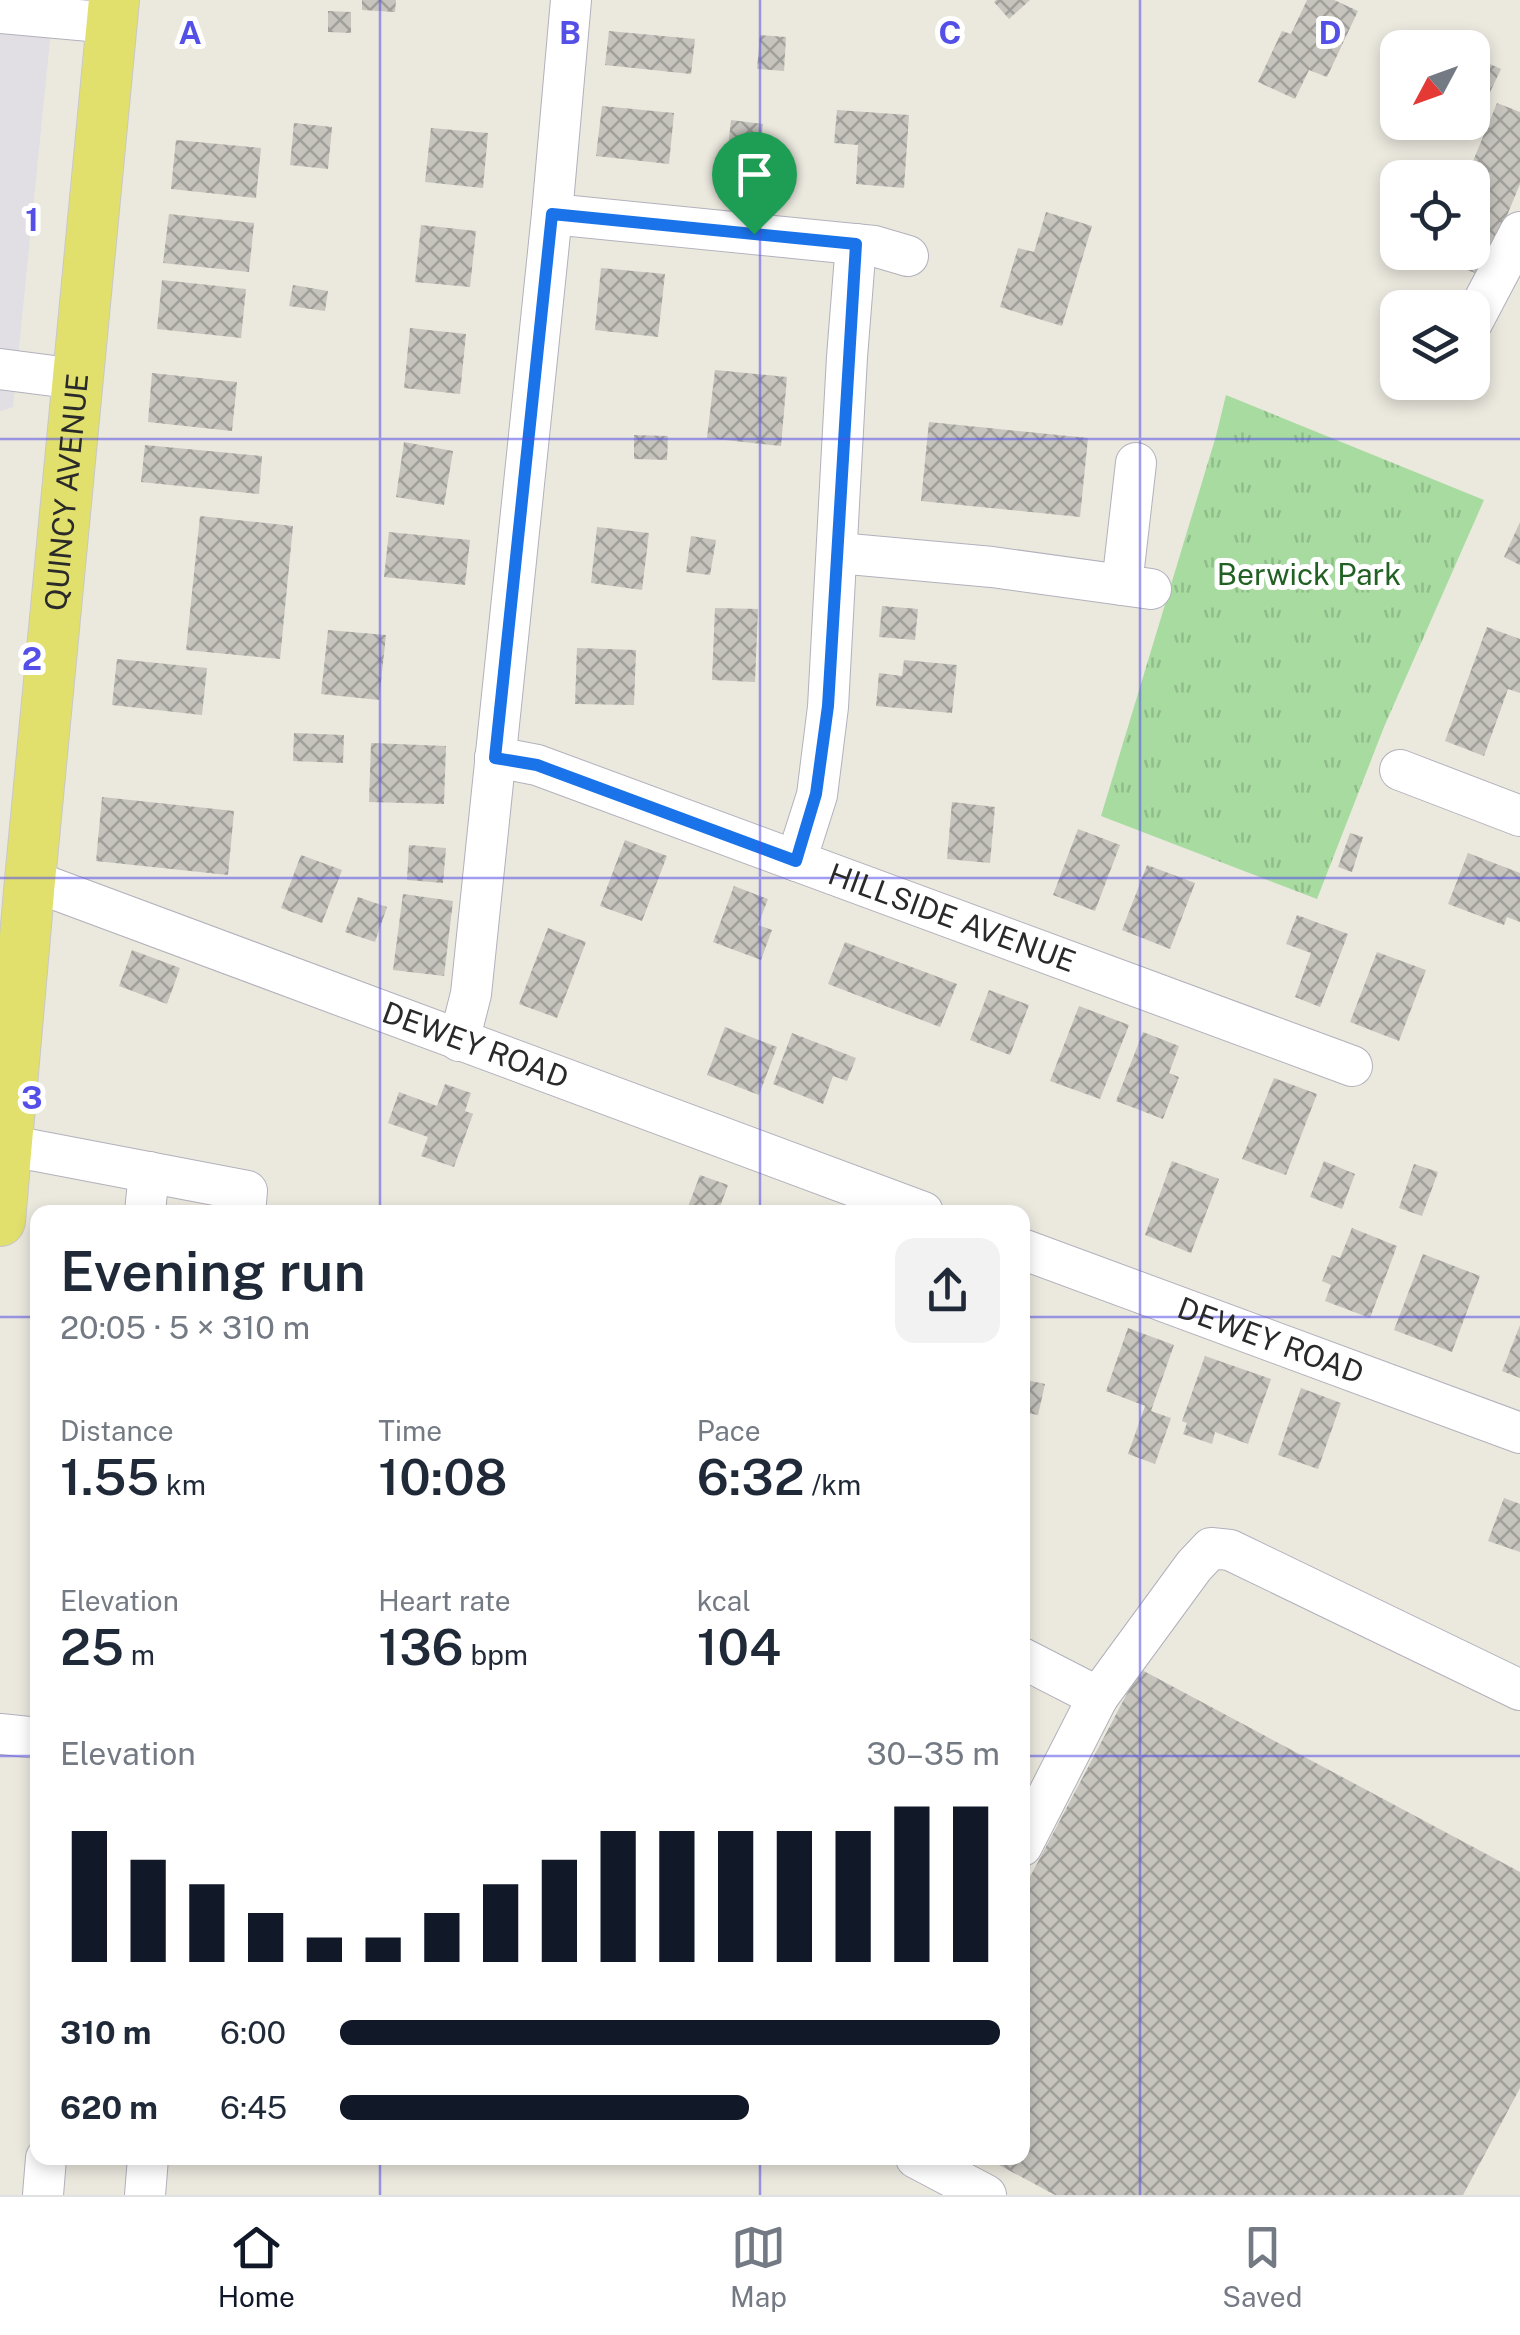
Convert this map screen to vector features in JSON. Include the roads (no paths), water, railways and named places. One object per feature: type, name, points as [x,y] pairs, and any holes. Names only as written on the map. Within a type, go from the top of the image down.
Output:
[{"type":"main road","name":"QUINCY AVENUE","points":[[0,1221],[113,11]]},
{"type":"street","points":[[459,1041],[471,994],[571,0]]},
{"type":"street","points":[[0,14],[113,11]]},
{"type":"street","points":[[552,214],[874,246],[908,256]]},
{"type":"street","points":[[1489,290],[1520,232]]},
{"type":"street","points":[[796,861],[820,774],[831,674],[856,244]]},
{"type":"street","points":[[0,369],[77,379]]},
{"type":"street","points":[[838,553],[992,567],[1136,587],[1136,463]]},
{"type":"street","name":"HILLSIDE AVENUE","points":[[495,758],[537,765],[1352,1066]]},
{"type":"street","points":[[1400,770],[1520,816]]},
{"type":"street","name":"DEWEY ROAD","points":[[30,880],[904,1205]]},
{"type":"street","points":[[6,1145],[247,1191],[246,1205]]},
{"type":"street","points":[[146,1205],[150,1172]]},
{"type":"street","name":"DEWEY ROAD","points":[[1030,1253],[1520,1434]]},
{"type":"street","points":[[1030,1830],[1098,1697],[1211,1548],[1230,1550],[1520,1690]]},
{"type":"street","points":[[1030,1662],[1098,1697]]},
{"type":"street","points":[[0,1734],[30,1737]]},
{"type":"street","points":[[43,2195],[45,2165]]},
{"type":"street","points":[[144,2195],[147,2165]]},
{"type":"street","points":[[929,2165],[986,2195]]},
{"type":"park label","name":"Berwick Park","points":[[1309,575]]}]
